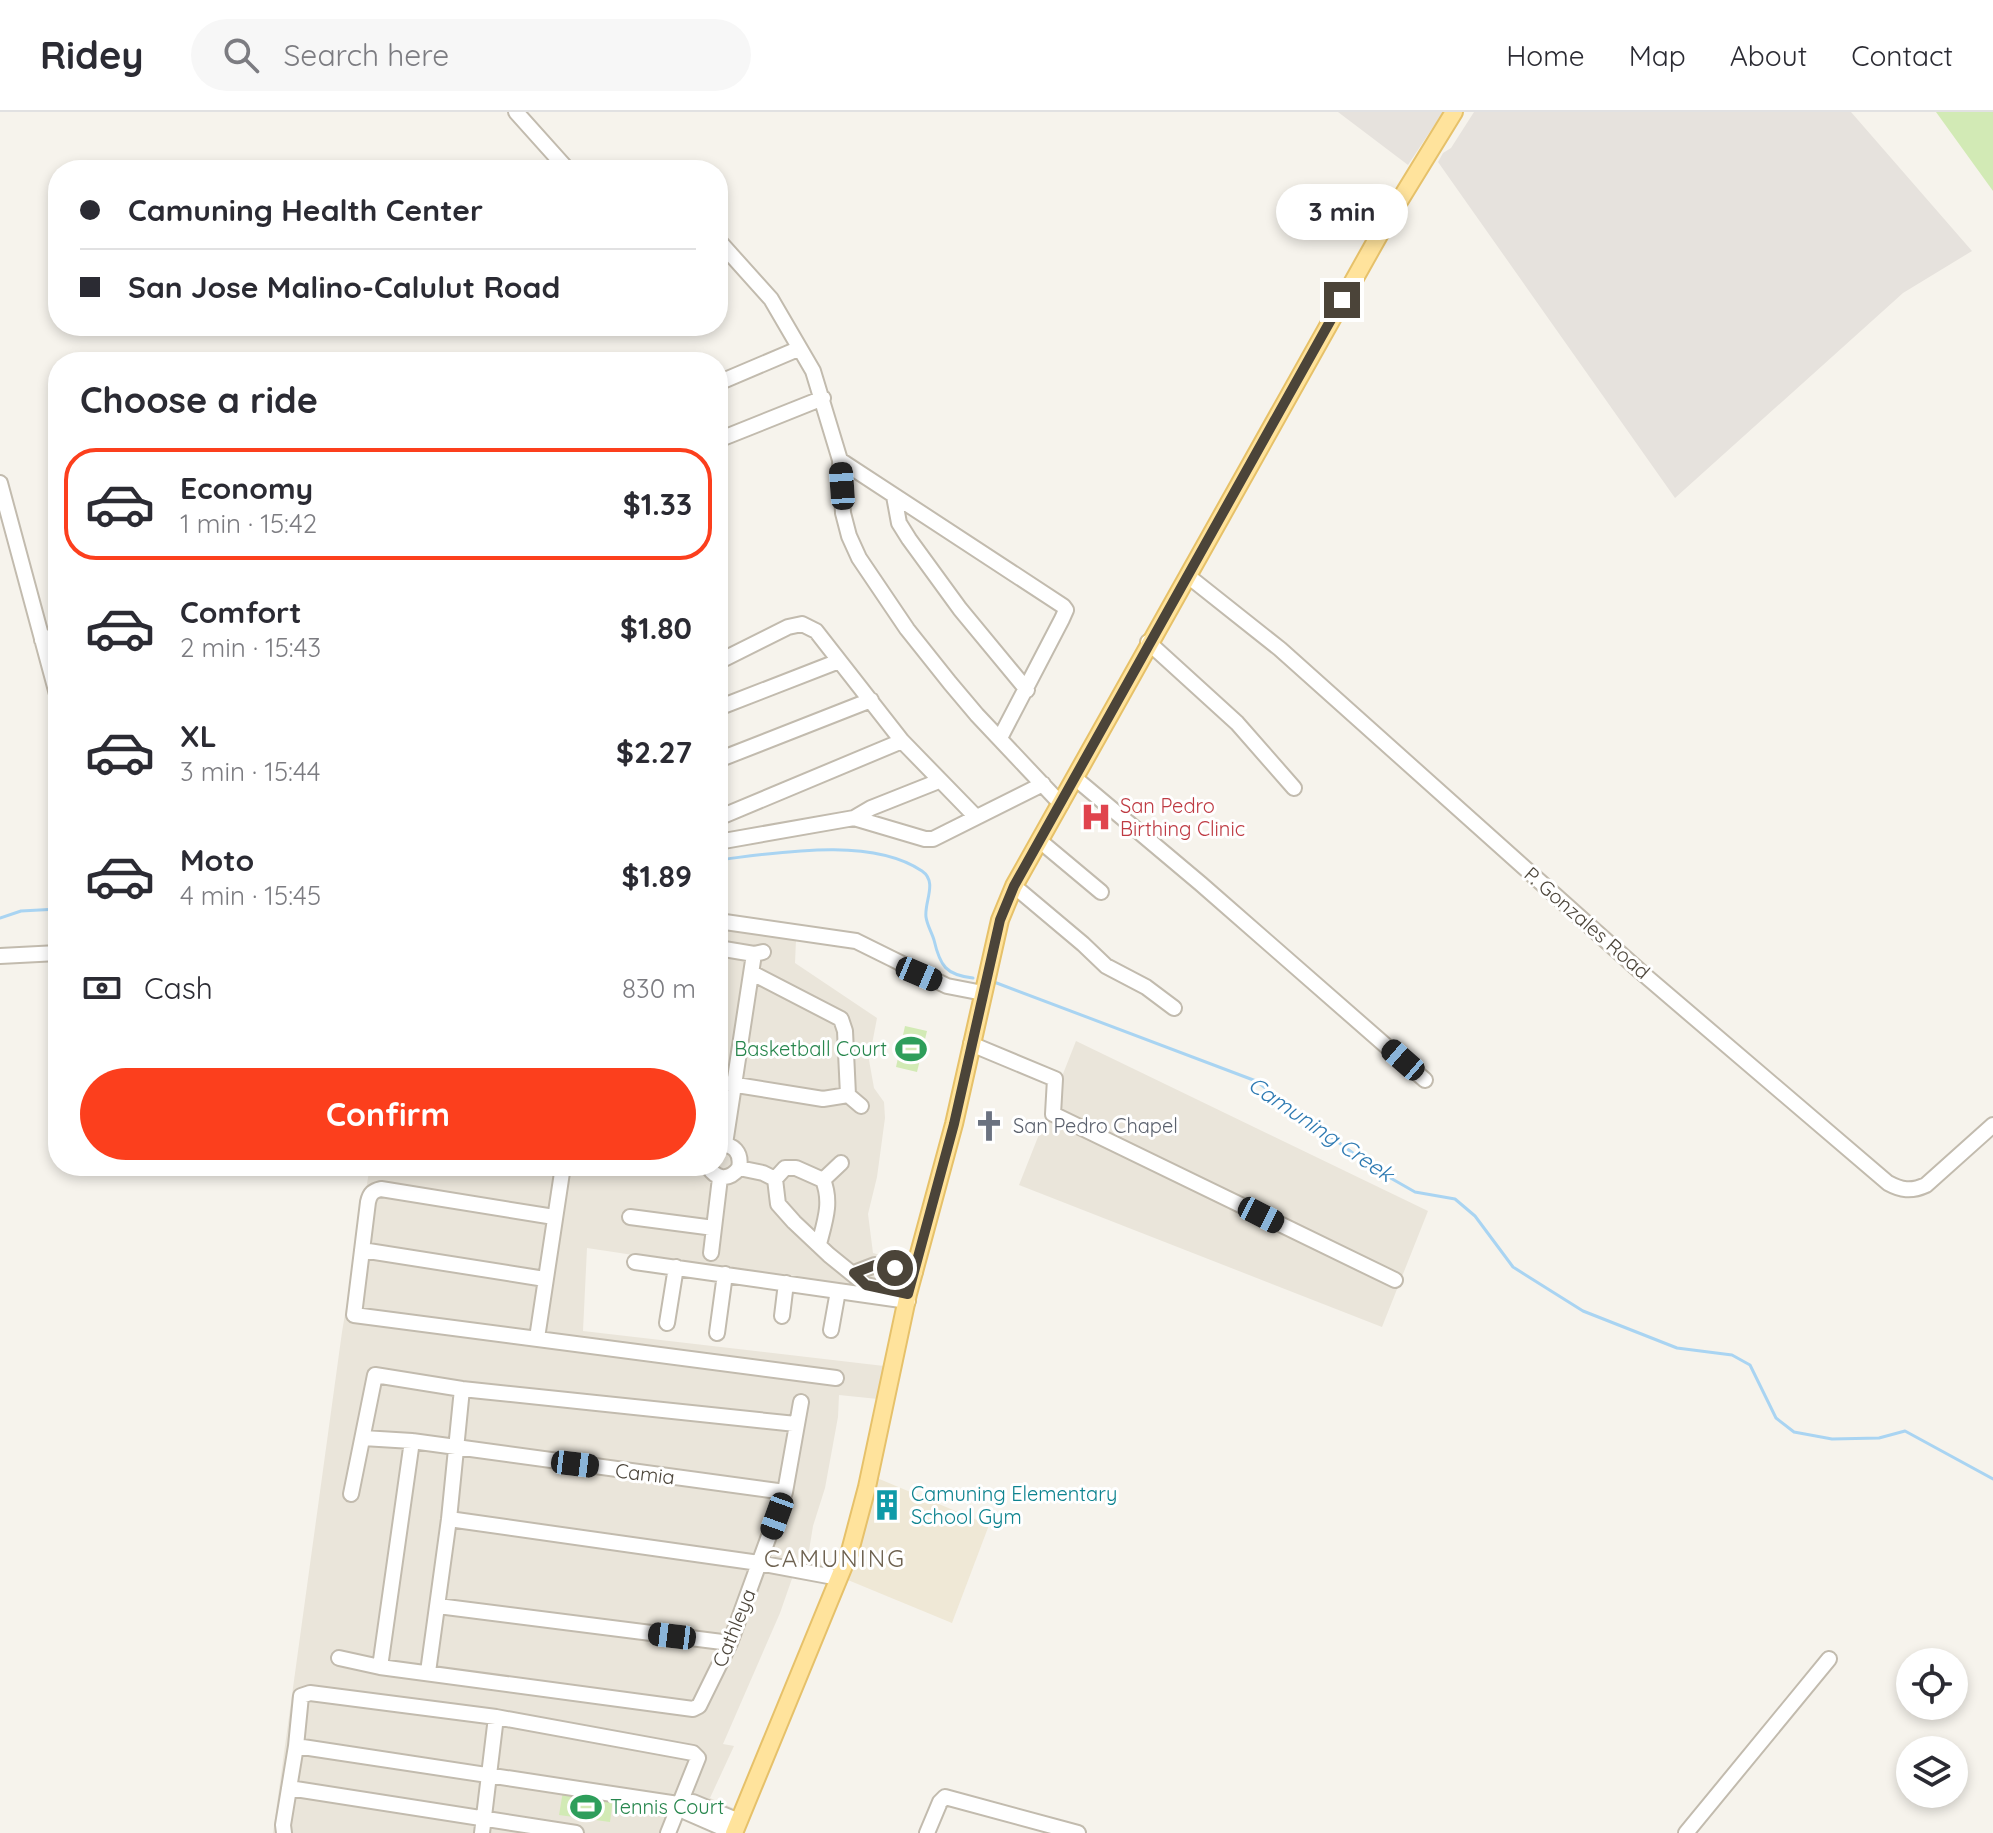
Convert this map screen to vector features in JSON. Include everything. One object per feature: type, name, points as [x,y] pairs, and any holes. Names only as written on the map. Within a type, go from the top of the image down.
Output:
[{"type":"main road","points":[[736,1827],[839,1578],[861,1512],[908,1298],[954,1124],[1000,920],[1014,886],[1148,642],[1387,221],[1454,112]]},
{"type":"street","points":[[516,112],[559,160]]},
{"type":"street","points":[[728,251],[771,299],[813,371],[840,460],[843,513],[859,558],[907,629],[977,715],[1061,804]]},
{"type":"street","points":[[728,379],[798,349]]},
{"type":"street","points":[[728,436],[823,398]]},
{"type":"street","points":[[840,460],[1066,610],[1000,738]]},
{"type":"street","points":[[0,483],[48,662]]},
{"type":"street","points":[[894,496],[899,523],[909,539],[960,609],[1027,690]]},
{"type":"street","name":"P. Gonzales Road","points":[[1188,576],[1280,649],[1641,972],[1888,1183],[1899,1189],[1912,1190],[1926,1185],[1993,1125]]},
{"type":"street","points":[[728,657],[788,627],[802,624],[816,631],[902,741],[976,817]]},
{"type":"street","points":[[42,640],[48,638]]},
{"type":"street","points":[[1148,642],[1237,723],[1294,788]]},
{"type":"street","points":[[728,704],[839,661]]},
{"type":"street","points":[[728,756],[871,700]]},
{"type":"street","points":[[728,814],[902,741]]},
{"type":"street","points":[[1075,778],[1425,1080]]},
{"type":"street","points":[[728,840],[854,818],[939,781]]},
{"type":"street","points":[[854,818],[933,839],[1043,784]]},
{"type":"street","points":[[1040,841],[1101,892]]},
{"type":"street","points":[[1014,886],[1106,966],[1146,987],[1174,1008]]},
{"type":"street","points":[[728,922],[856,941],[947,986],[983,993]]},
{"type":"street","points":[[728,949],[758,953],[728,1114]]},
{"type":"street","points":[[0,956],[48,954]]},
{"type":"street","points":[[752,973],[841,1019],[845,1031],[848,1095],[861,1106]]},
{"type":"street","points":[[971,1044],[1055,1079],[1053,1114],[1395,1280]]},
{"type":"street","points":[[728,1083],[823,1099],[848,1095]]},
{"type":"street","points":[[728,1148],[737,1152],[739,1168]]},
{"type":"street","points":[[823,1180],[841,1163]]},
{"type":"street","points":[[716,1176],[730,1177],[739,1168]]},
{"type":"street","points":[[739,1168],[775,1179]]},
{"type":"street","points":[[819,1244],[829,1206],[823,1180],[796,1168],[785,1168],[775,1179],[778,1204],[829,1255],[866,1285],[908,1298]]},
{"type":"street","points":[[537,1338],[561,1176]]},
{"type":"street","points":[[711,1253],[720,1178]]},
{"type":"street","points":[[554,1217],[381,1189],[370,1194],[354,1315],[836,1378]]},
{"type":"street","points":[[630,1217],[714,1228]]},
{"type":"street","points":[[362,1250],[545,1279]]},
{"type":"street","points":[[635,1262],[908,1298]]},
{"type":"street","points":[[854,1273],[875,1265],[915,1272]]},
{"type":"street","points":[[667,1323],[676,1267]]},
{"type":"street","points":[[717,1333],[725,1274]]},
{"type":"street","points":[[782,1316],[786,1283]]},
{"type":"street","points":[[831,1330],[838,1291]]},
{"type":"street","points":[[351,1494],[375,1375],[462,1389],[796,1424]]},
{"type":"street","points":[[339,1658],[380,1667],[428,1672],[449,1519],[462,1389]]},
{"type":"street","name":"Cathleya","points":[[428,1672],[693,1709],[702,1704],[730,1643],[785,1492],[801,1402]]},
{"type":"street","name":"Camia","points":[[363,1438],[412,1441],[785,1492]]},
{"type":"street","points":[[380,1667],[412,1441]]},
{"type":"street","points":[[449,1519],[759,1563],[839,1578]]},
{"type":"street","points":[[438,1606],[730,1643]]},
{"type":"street","points":[[1686,1833],[1829,1659]]},
{"type":"street","points":[[284,1833],[301,1696],[306,1693],[496,1717],[693,1753],[698,1758],[668,1833]]},
{"type":"street","points":[[483,1826],[496,1717]]},
{"type":"street","points":[[296,1746],[678,1804],[693,1802],[709,1816],[736,1827]]},
{"type":"street","points":[[289,1788],[483,1826],[576,1833]]},
{"type":"street","points":[[927,1833],[945,1797],[1078,1833]]},
{"type":"shaded area","points":[[1338,112],[1443,112],[1408,165]]},
{"type":"shaded area","points":[[1474,112],[1851,112],[1972,251],[1903,293],[1675,498],[1438,162]]},
{"type":"shaded area","points":[[728,930],[796,940],[795,963],[877,1018],[869,1060],[874,1088],[884,1102],[885,1118],[877,1177],[868,1214],[873,1253],[910,1263],[904,1296],[587,1248],[583,1331],[884,1366],[878,1399],[839,1395],[825,1488],[813,1526],[808,1557],[834,1562],[831,1574],[795,1570],[780,1613],[723,1744],[734,1746],[710,1798],[733,1808],[724,1828],[681,1810],[673,1833],[273,1833],[342,1332],[368,1176],[728,1176]]},
{"type":"shaded area","points":[[1076,1041],[1428,1211],[1382,1327],[1019,1185]]},
{"type":"shaded area","points":[[877,1478],[989,1525],[952,1623],[843,1578]]},
{"type":"green space","points":[[1936,112],[1993,112],[1993,191]]},
{"type":"green space","name":"Basketball Court","points":[[905,1026],[927,1031],[917,1072],[896,1067]]},
{"type":"green space","name":"Tennis Court","points":[[563,1791],[613,1798],[610,1822],[559,1815]]},
{"type":"waterway","name":"Camuning Creek","points":[[728,859],[795,851],[850,850],[901,860],[922,871],[929,881],[926,917],[942,963],[950,972],[973,978]]},
{"type":"waterway","name":"Camuning Creek","points":[[0,918],[21,911],[48,910]]},
{"type":"waterway","name":"Camuning Creek","points":[[994,982],[1256,1081],[1373,1168],[1415,1192],[1455,1199],[1475,1216],[1513,1267],[1583,1311],[1677,1348],[1732,1355],[1750,1365],[1776,1418],[1794,1432],[1832,1439],[1879,1438],[1905,1431],[1993,1479]]},
{"type":"place","name":"San Pedro Birthing Clinic","points":[[1096,817]]},
{"type":"place","name":"Basketball Court","points":[[911,1049]]},
{"type":"place","name":"San Pedro Chapel","points":[[989,1126]]},
{"type":"place","name":"Camuning Elementary School Gym","points":[[887,1505]]},
{"type":"place","name":"Tennis Court","points":[[586,1807]]},
{"type":"district","name":"CAMUNING","points":[[835,1559]]},
{"type":"route","points":[[895,1268],[875,1265],[854,1273],[866,1285],[908,1294],[954,1124],[1000,920],[1014,886],[1342,300]]}]
